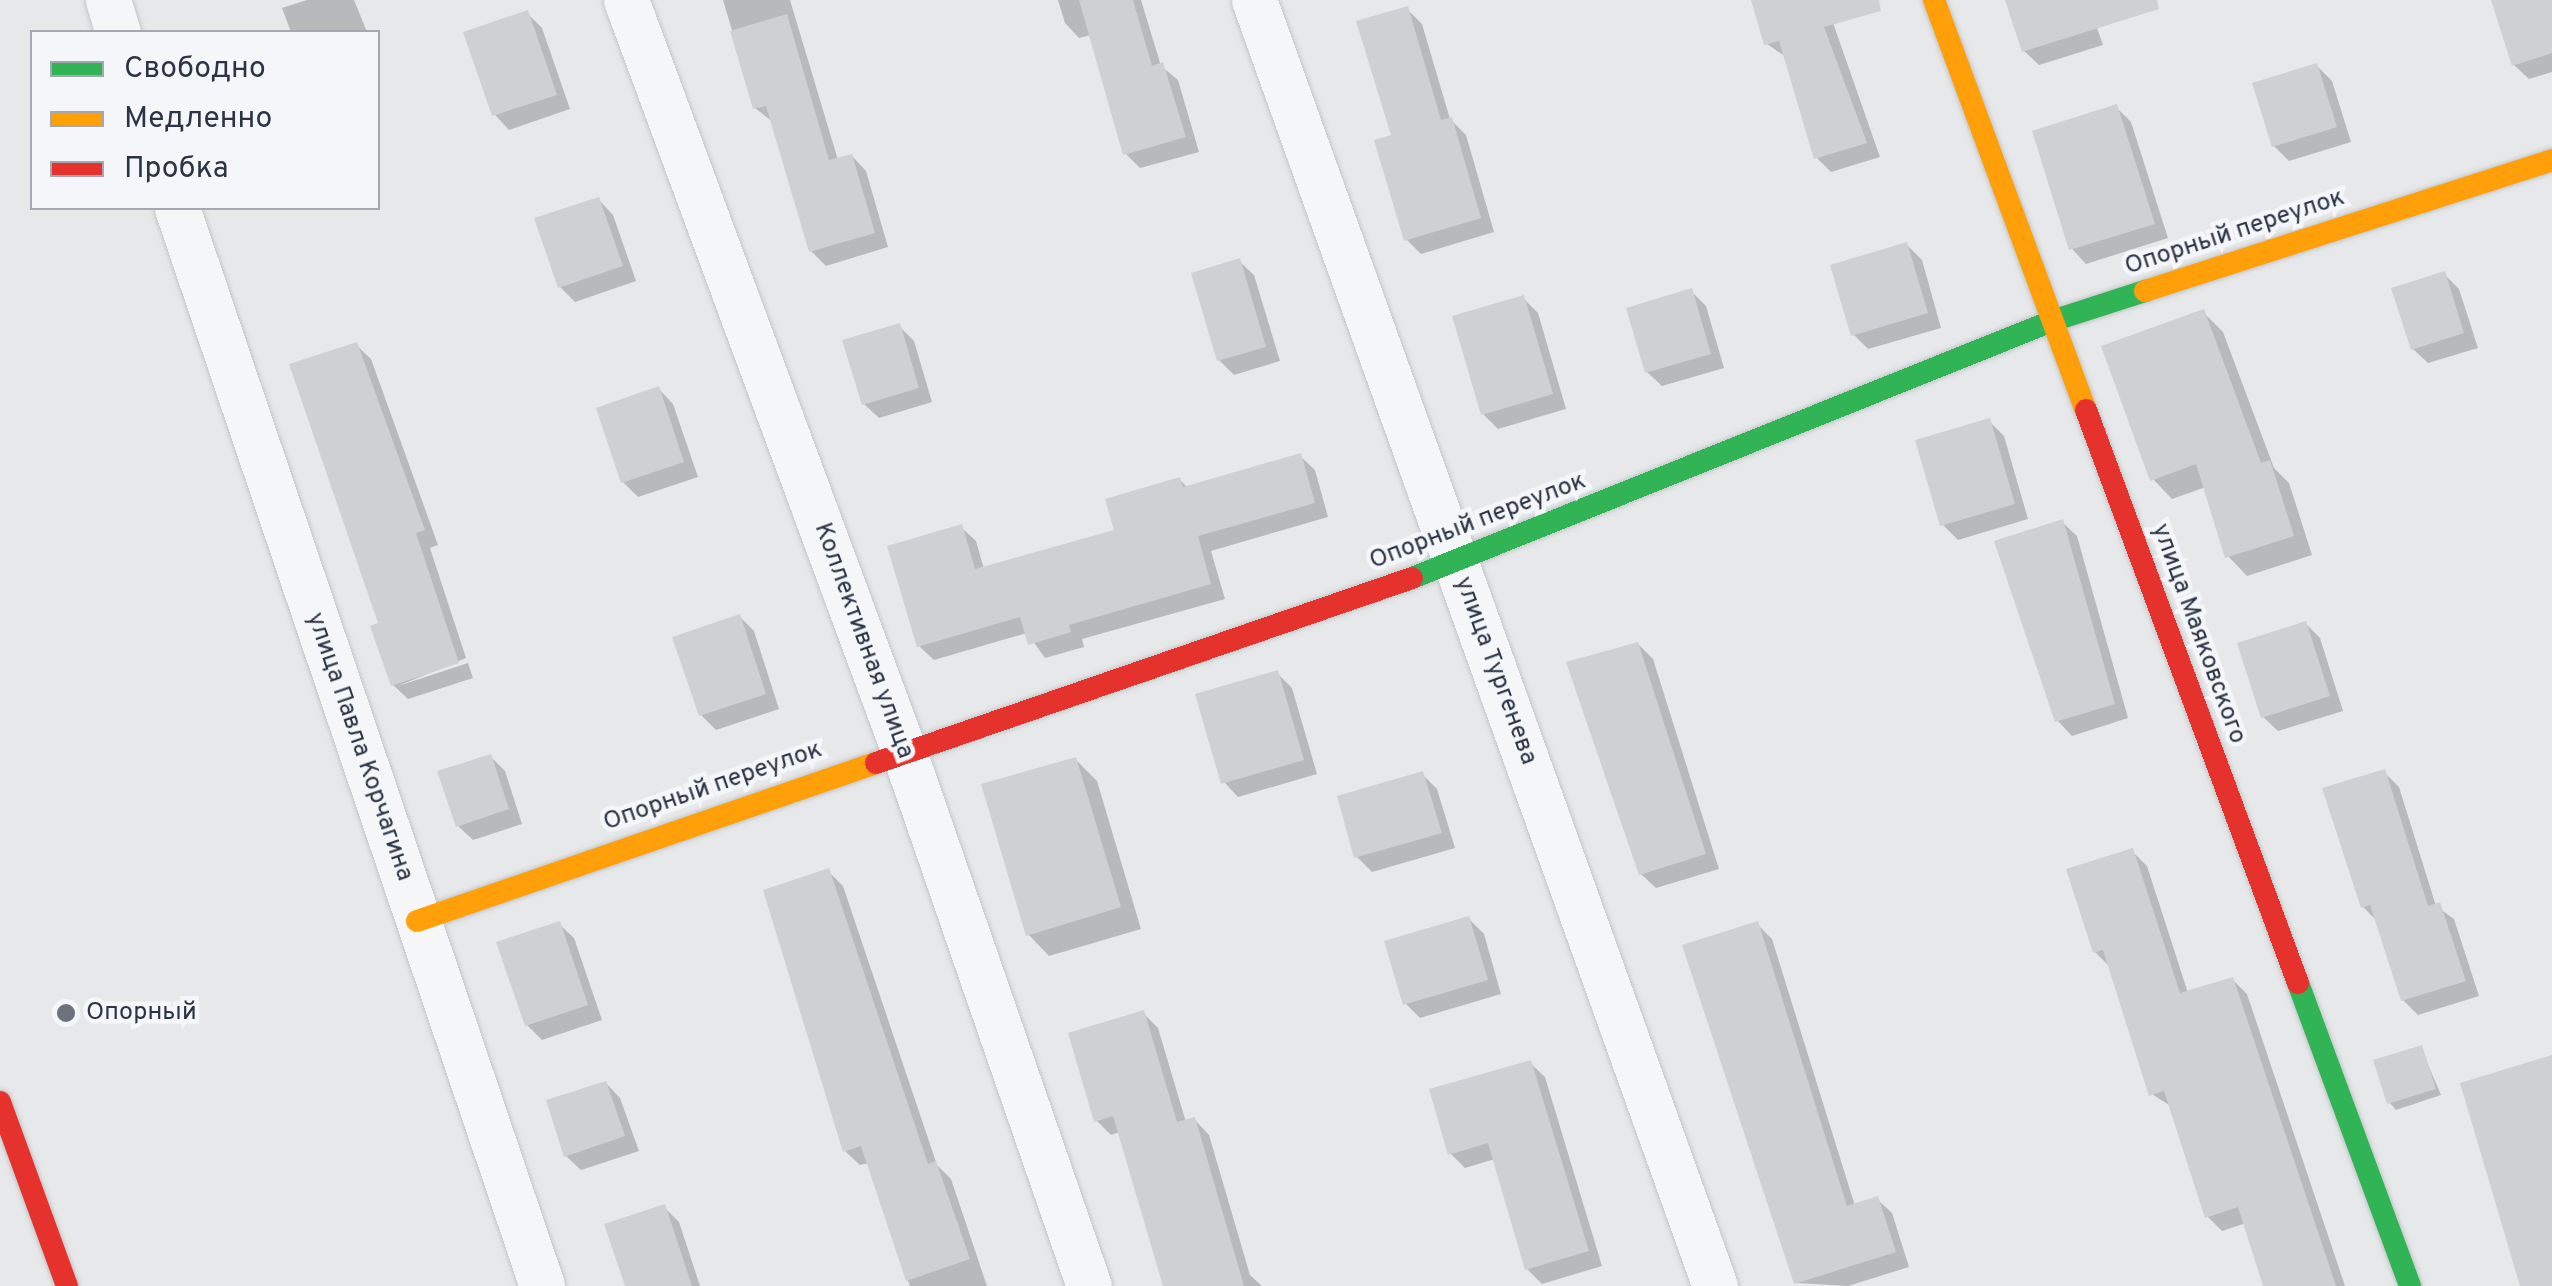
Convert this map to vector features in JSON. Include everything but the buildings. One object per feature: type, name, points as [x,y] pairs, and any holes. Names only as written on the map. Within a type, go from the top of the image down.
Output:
[{"type":"street","points":[[108,0],[117,30]]},
{"type":"street","name":"Коллективная улица","points":[[626,0],[904,749],[1089,1286]]},
{"type":"street","name":"улица Тургенева","points":[[1254,0],[1714,1286]]},
{"type":"street","name":"улица Маяковского","points":[[1934,0],[2410,1286]]},
{"type":"street","name":"Опорный переулок","points":[[417,920],[904,749],[1456,563],[2052,321],[2552,160]]},
{"type":"street","name":"улица Павла Корчагина","points":[[178,210],[542,1286]]},
{"type":"street","points":[[0,1102],[67,1286]]},
{"type":"traffic: fast","points":[[1412,578],[2052,321],[2145,291]]},
{"type":"traffic: fast","points":[[2298,983],[2410,1286]]},
{"type":"traffic: slow","points":[[1934,0],[2086,410]]},
{"type":"traffic: slow","points":[[2145,291],[2552,160]]},
{"type":"traffic: slow","points":[[417,921],[876,763]]},
{"type":"traffic: jam","points":[[2086,410],[2298,983]]},
{"type":"traffic: jam","points":[[876,763],[1412,578]]},
{"type":"traffic: jam","points":[[0,1102],[67,1286]]},
{"type":"place","name":"Опорный","points":[[66,1013]]}]
